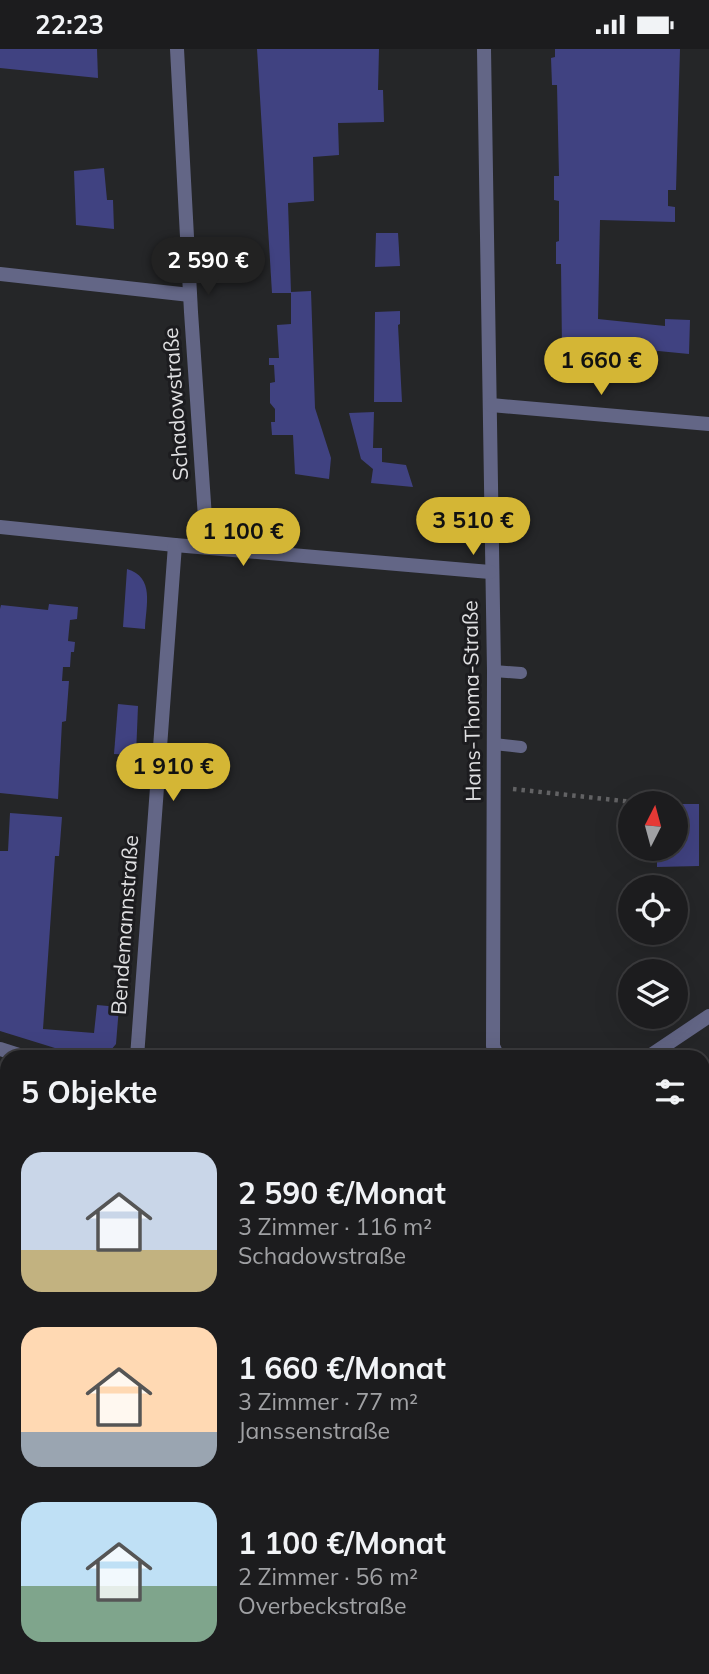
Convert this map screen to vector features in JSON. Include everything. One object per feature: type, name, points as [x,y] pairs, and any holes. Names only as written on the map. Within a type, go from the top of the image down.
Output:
[{"type":"street","name":"Schadowstraße","points":[[177,49],[207,547]]},
{"type":"street","name":"Hans-Thoma-Straße","points":[[484,49],[494,671],[495,1050]]},
{"type":"street","points":[[0,274],[190,295]]},
{"type":"street","points":[[491,405],[709,425]]},
{"type":"street","points":[[0,527],[491,572]]},
{"type":"street","name":"Bendemannstraße","points":[[138,1050],[175,545]]},
{"type":"street","points":[[658,1050],[709,1016]]},
{"type":"lane","points":[[494,671],[522,673]]},
{"type":"lane","points":[[494,744],[521,747]]},
{"type":"path","points":[[494,789],[519,789],[618,800]]},
{"type":"shaded area","points":[[0,49],[97,49],[98,78],[0,68]]},
{"type":"shaded area","points":[[257,49],[379,49],[378,90],[383,90],[384,122],[338,123],[339,155],[313,157],[314,201],[288,203],[291,292],[311,291],[315,408],[331,458],[329,479],[295,474],[293,435],[272,435],[271,422],[275,422],[275,409],[270,403],[270,383],[275,382],[274,365],[269,365],[269,358],[279,358],[277,325],[291,324],[291,293],[272,293]]},
{"type":"shaded area","points":[[555,49],[680,49],[676,190],[668,190],[668,206],[675,207],[675,222],[600,220],[598,319],[665,326],[665,319],[690,320],[689,354],[597,345],[562,349],[561,264],[556,264],[559,201],[554,200],[554,176],[559,176],[557,85],[552,85],[551,58],[555,57]]},
{"type":"shaded area","points":[[104,168],[107,200],[113,200],[114,229],[76,225],[74,171]]},
{"type":"shaded area","points":[[376,233],[398,233],[400,266],[375,267]]},
{"type":"shaded area","points":[[400,311],[398,325],[402,402],[374,402],[375,312]]},
{"type":"shaded area","points":[[374,412],[373,448],[382,448],[382,462],[406,465],[413,487],[371,483],[373,469],[361,459],[349,413]]},
{"type":"shaded area","points":[[127,569],[142,578],[145,585],[145,629],[123,627]]},
{"type":"shaded area","points":[[49,604],[78,607],[77,619],[70,620],[68,641],[75,642],[74,652],[71,652],[70,667],[63,667],[62,681],[69,681],[66,721],[62,722],[58,799],[0,793],[1,605],[48,610]]},
{"type":"shaded area","points":[[118,704],[138,706],[136,755],[114,754]]},
{"type":"shaded area","points":[[688,804],[699,804],[699,866],[657,867],[657,861],[688,861]]},
{"type":"shaded area","points":[[10,813],[62,817],[59,856],[55,856],[43,1029],[94,1033],[97,1005],[119,1007],[116,1044],[111,1050],[61,1050],[0,1031],[0,851],[8,851]]}]
